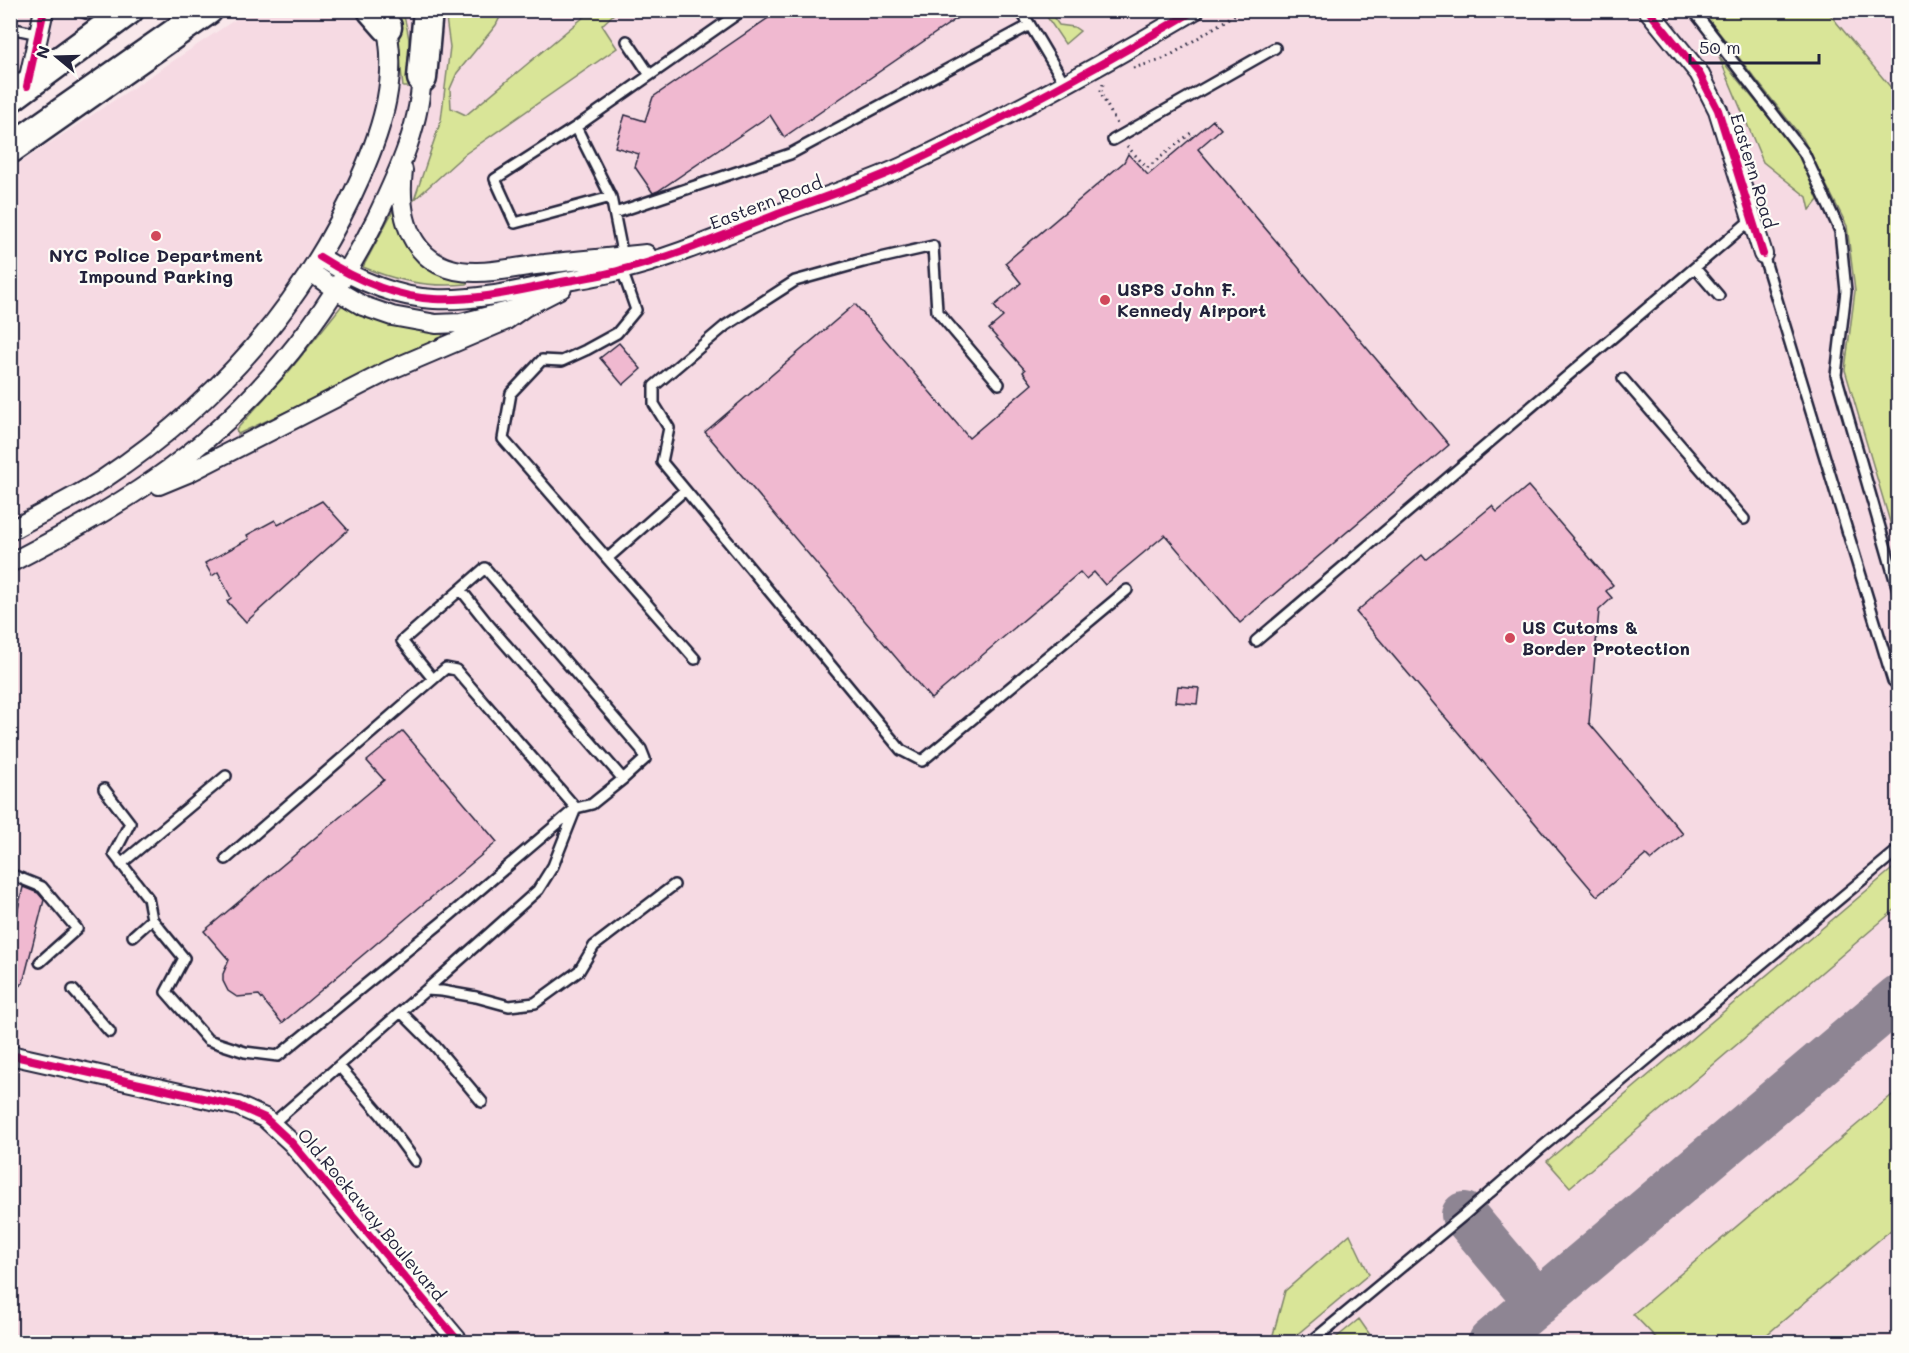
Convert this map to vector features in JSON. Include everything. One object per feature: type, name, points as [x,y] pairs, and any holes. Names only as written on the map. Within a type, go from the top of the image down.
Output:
[{"type":"highway","points":[[19,92],[129,10]]},
{"type":"highway","points":[[422,78],[428,10]]},
{"type":"highway","points":[[10,149],[208,11]]},
{"type":"street","points":[[19,92],[39,34],[44,10]]},
{"type":"street","points":[[10,563],[127,498],[156,478],[197,447],[252,397],[289,356],[347,273],[389,191],[404,155],[416,120],[422,78],[419,39],[412,10]]},
{"type":"street","name":"Eastern Road","points":[[315,265],[336,290],[378,312],[392,316],[436,324],[461,323],[525,307],[579,279],[623,263],[683,250],[900,168],[1111,60],[1195,10]]},
{"type":"street","name":"Eastern Road","points":[[1648,10],[1699,73],[1718,110],[1763,254]]},
{"type":"street","points":[[10,531],[101,480],[162,435],[215,388],[257,345],[315,265],[354,193],[383,117],[390,72],[380,16]]},
{"type":"street","points":[[404,155],[401,183],[409,232],[418,248],[439,265],[456,271],[476,272],[623,263]]},
{"type":"street","name":"Eastern Road","points":[[315,265],[347,273],[392,291],[432,299],[467,298],[579,279]]},
{"type":"street","points":[[127,498],[188,473],[390,370],[505,321],[525,307]]},
{"type":"street","name":"Old Rockaway Boulevard","points":[[10,1055],[238,1106],[266,1118],[292,1143],[459,1342]]},
{"type":"lane","points":[[78,10],[86,13],[89,10]]},
{"type":"lane","points":[[611,197],[515,223],[495,179],[576,127],[743,10]]},
{"type":"lane","points":[[1020,10],[1065,84]]},
{"type":"lane","points":[[1693,10],[1804,153],[1840,231],[1846,291],[1836,375],[1899,590]]},
{"type":"lane","points":[[615,213],[790,154],[1030,25]]},
{"type":"lane","points":[[10,28],[39,34]]},
{"type":"lane","points":[[627,41],[650,75]]},
{"type":"lane","points":[[1113,140],[1275,48]]},
{"type":"lane","points":[[576,127],[611,197],[623,263],[636,310],[617,333],[586,350],[562,361],[542,360],[510,393],[503,439],[695,659]]},
{"type":"lane","points":[[1256,641],[1752,219]]},
{"type":"lane","points":[[999,384],[937,311],[933,246],[862,262],[795,281],[725,326],[654,386],[654,404],[669,428],[662,462],[901,750],[922,760],[1127,590]]},
{"type":"lane","points":[[1763,254],[1893,681]]},
{"type":"lane","points":[[1695,268],[1719,296]]},
{"type":"lane","points":[[1623,378],[1744,519]]},
{"type":"lane","points":[[608,558],[684,490]]},
{"type":"lane","points":[[104,789],[130,823],[114,854],[148,898],[152,919],[184,958],[166,992],[208,1040],[245,1053],[278,1056],[442,922],[576,808],[592,804],[645,759],[641,749],[485,568],[402,642],[434,679]]},
{"type":"lane","points":[[461,590],[623,779]]},
{"type":"lane","points":[[226,859],[446,668],[456,670],[576,808]]},
{"type":"lane","points":[[121,864],[226,776]]},
{"type":"lane","points":[[272,1124],[538,890],[553,866],[576,808]]},
{"type":"lane","points":[[1311,1342],[1899,850]]},
{"type":"lane","points":[[10,874],[42,887],[77,929],[40,962]]},
{"type":"lane","points":[[426,990],[477,997],[509,1006],[535,1003],[579,971],[594,946],[674,885]]},
{"type":"lane","points":[[133,936],[152,919]]},
{"type":"lane","points":[[73,990],[110,1032]]},
{"type":"lane","points":[[401,1012],[435,1046],[482,1102]]},
{"type":"lane","points":[[339,1066],[382,1116],[415,1161]]},
{"type":"path","points":[[1126,70],[1171,55],[1242,10]]},
{"type":"path","points":[[1111,80],[1101,86],[1101,91],[1120,128]]},
{"type":"path","points":[[1127,146],[1148,168],[1191,133]]},
{"type":"shaded area","points":[[416,10],[1898,11],[1898,1342],[11,1342],[11,169],[248,11],[362,11],[375,40]]},
{"type":"shaded area","points":[[11,11],[107,11],[11,82]]},
{"type":"green space","points":[[391,11],[402,11],[405,20],[410,49],[411,87],[403,87],[396,25]]},
{"type":"green space","points":[[445,11],[503,11],[496,25],[457,73],[450,89],[451,108],[466,115],[591,11],[617,11],[602,25],[617,48],[465,154],[414,200],[441,120],[450,47]]},
{"type":"green space","points":[[1043,11],[1049,11],[1059,25],[1074,27],[1080,31],[1065,44]]},
{"type":"green space","points":[[1702,11],[1827,11],[1898,96],[1898,549],[1845,370],[1855,291],[1847,226],[1803,139]]},
{"type":"green space","points":[[1719,57],[1802,158],[1818,200],[1810,210],[1807,197],[1763,162]]},
{"type":"green space","points":[[394,209],[405,243],[416,258],[431,268],[468,280],[467,284],[440,285],[414,282],[363,267]]},
{"type":"green space","points":[[343,304],[371,319],[410,329],[442,333],[443,338],[238,434],[236,430],[291,369]]},
{"type":"green space","points":[[1898,864],[1898,907],[1570,1187],[1547,1161]]},
{"type":"green space","points":[[1898,1090],[1898,1224],[1758,1342],[1651,1342],[1656,1338],[1633,1314]]},
{"type":"green space","points":[[1350,1234],[1369,1274],[1288,1342],[1271,1342],[1285,1291]]},
{"type":"green space","points":[[1359,1319],[1375,1342],[1331,1342]]},
{"type":"building","points":[[780,10],[969,10],[784,137],[770,115],[653,193],[635,167],[639,154],[615,147],[625,115],[645,121],[653,97]]},
{"type":"building","points":[[1213,120],[1221,129],[1198,149],[1449,445],[1240,623],[1165,535],[1105,585],[1094,572],[1086,579],[1080,572],[931,699],[705,432],[855,304],[969,438],[1032,384],[1023,372],[1025,370],[989,329],[1003,317],[994,306],[1021,283],[1005,263],[1124,162],[1128,154],[1148,175]]},
{"type":"building","points":[[619,343],[641,369],[623,385],[600,358]]},
{"type":"building","points":[[1528,486],[1613,585],[1606,591],[1612,598],[1599,610],[1589,723],[1683,834],[1651,860],[1646,855],[1597,896],[1356,612],[1422,555],[1426,560],[1492,506],[1497,512]]},
{"type":"building","points":[[322,501],[348,530],[246,622],[227,601],[231,598],[218,572],[212,576],[205,563],[249,539],[247,535],[275,520],[278,525]]},
{"type":"building","points":[[1178,686],[1199,688],[1197,704],[1176,702]]},
{"type":"building","points":[[403,731],[497,842],[282,1023],[259,995],[237,997],[228,991],[223,981],[223,974],[229,960],[204,931],[384,780],[367,761]]},
{"type":"building","points":[[23,887],[38,893],[44,900],[23,983],[10,993],[10,917],[16,918]]},
{"type":"taxiway","points":[[1491,1342],[1898,998]]},
{"type":"taxiway","points":[[1464,1215],[1538,1303]]},
{"type":"cycle path","points":[[27,86],[44,10]]},
{"type":"cycle path","points":[[320,257],[374,285],[404,295],[434,299],[496,295],[597,276],[641,265],[700,245],[902,167],[1050,92],[1195,10]]},
{"type":"cycle path","points":[[1648,10],[1699,73],[1718,110],[1763,254]]},
{"type":"cycle path","points":[[10,1055],[238,1106],[265,1118],[292,1143],[459,1342]]},
{"type":"place","name":"NYC Police Department Impound Parking","points":[[156,236]]},
{"type":"place","name":"USPS John F. Kennedy Airport","points":[[1105,300]]},
{"type":"place","name":"US Cutoms & Border Protection","points":[[1510,638]]}]
